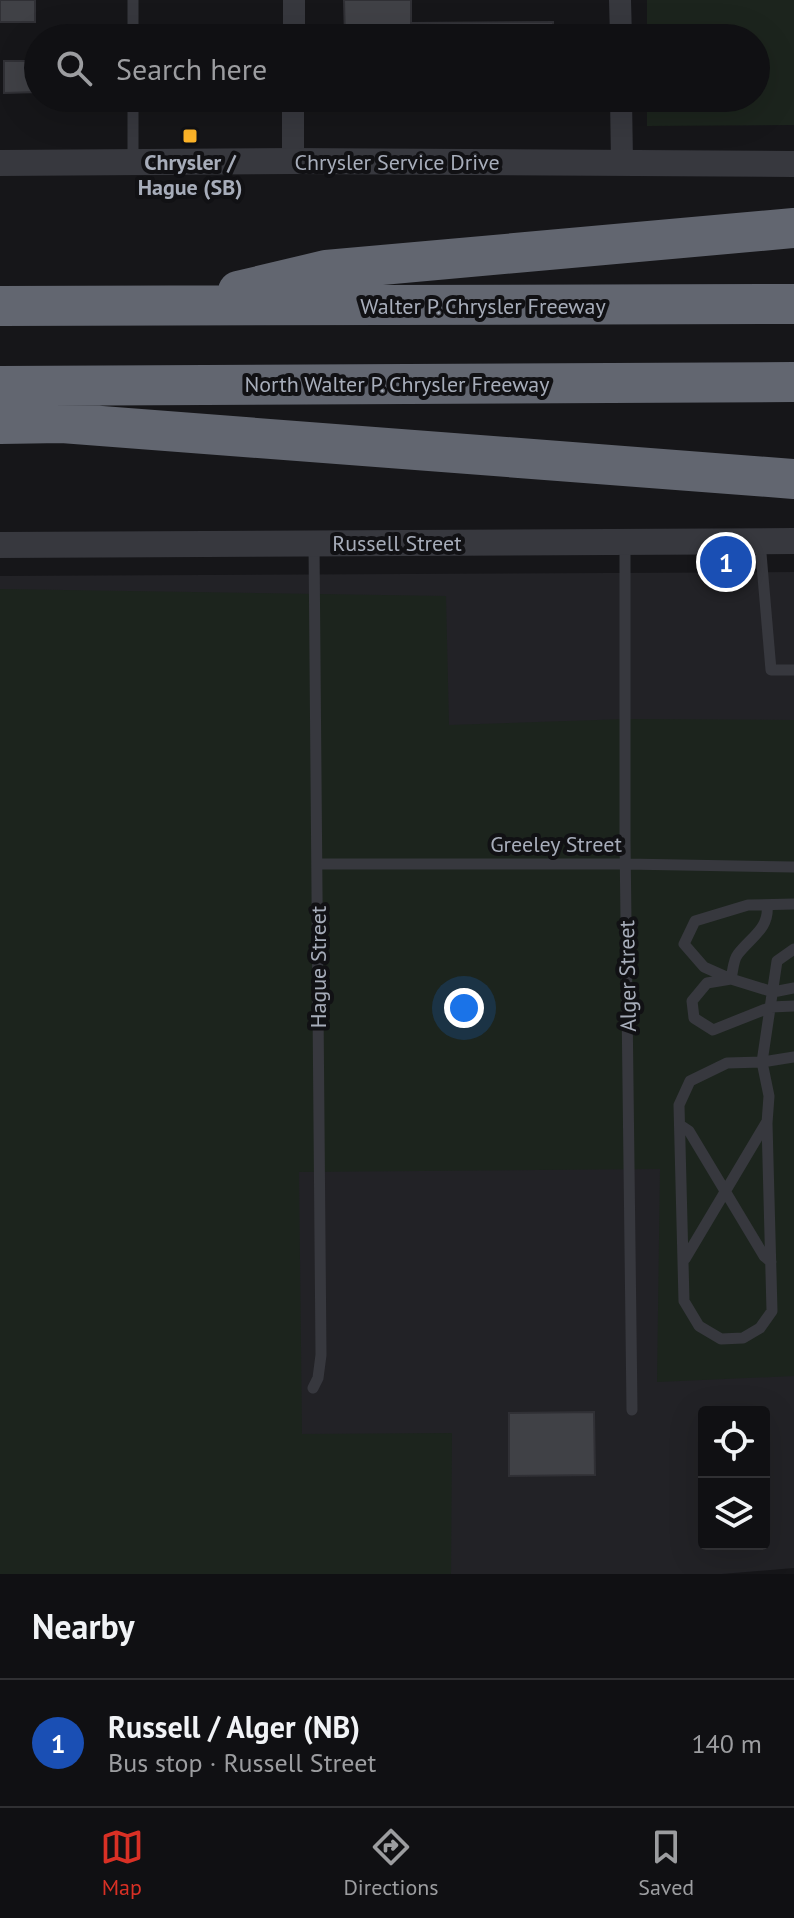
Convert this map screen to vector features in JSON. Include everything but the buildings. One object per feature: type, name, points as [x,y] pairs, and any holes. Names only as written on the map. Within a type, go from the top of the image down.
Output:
[{"type":"highway","points":[[0,306],[173,308],[326,270],[794,228]]},
{"type":"highway","name":"Walter P. Chrysler Freeway","points":[[173,308],[794,304]]},
{"type":"highway","name":"North Walter P. Chrysler Freeway","points":[[0,386],[794,382]]},
{"type":"highway","points":[[0,424],[62,423],[794,479]]},
{"type":"street","points":[[294,0],[294,24]]},
{"type":"street","points":[[620,0],[621,24]]},
{"type":"street","points":[[293,112],[293,161]]},
{"type":"street","points":[[621,112],[622,162]]},
{"type":"street","name":"Chrysler Service Drive","points":[[0,163],[794,164]]},
{"type":"street","name":"Russell Street","points":[[0,545],[794,541]]},
{"type":"lane","points":[[133,0],[133,24]]},
{"type":"lane","points":[[133,112],[133,163]]},
{"type":"lane","name":"Alger Street","points":[[625,541],[632,1410]]},
{"type":"lane","points":[[760,541],[771,670],[794,670]]},
{"type":"lane","name":"Hague Street","points":[[313,1388],[318,1378],[321,1355],[314,544]]},
{"type":"lane","name":"Greeley Street","points":[[317,864],[794,867]]},
{"type":"lane","points":[[794,904],[748,905],[695,921],[684,944],[704,967],[731,979],[773,992],[794,988]]},
{"type":"lane","points":[[731,979],[735,956],[759,932],[768,916],[767,905]]},
{"type":"lane","points":[[794,949],[777,961],[762,1062],[769,1096],[772,1311],[760,1328],[743,1338],[721,1339],[699,1326],[684,1301],[679,1105],[690,1081],[727,1063],[762,1062],[794,1057]]},
{"type":"lane","points":[[731,979],[707,983],[692,1001],[694,1018],[713,1030],[771,1007],[794,1006]]},
{"type":"lane","points":[[683,1262],[767,1123]]},
{"type":"lane","points":[[680,1125],[689,1131],[764,1256],[771,1262]]},
{"type":"shaded area","points":[[647,0],[794,0],[794,125],[647,126],[647,112],[770,112],[770,24],[647,24]]},
{"type":"shaded area","points":[[794,572],[794,1568],[722,1574],[0,1574],[0,576]]},
{"type":"shaded area","points":[[0,589],[446,596],[449,725],[626,719],[794,720],[794,1376],[657,1382],[660,1169],[299,1172],[302,1434],[452,1433],[451,1574],[0,1574]]},
{"type":"place","name":"Chrysler / Hague (SB)","points":[[190,136]]},
{"type":"place","name":"Russell / Alger (NB)","points":[[726,562]]}]
